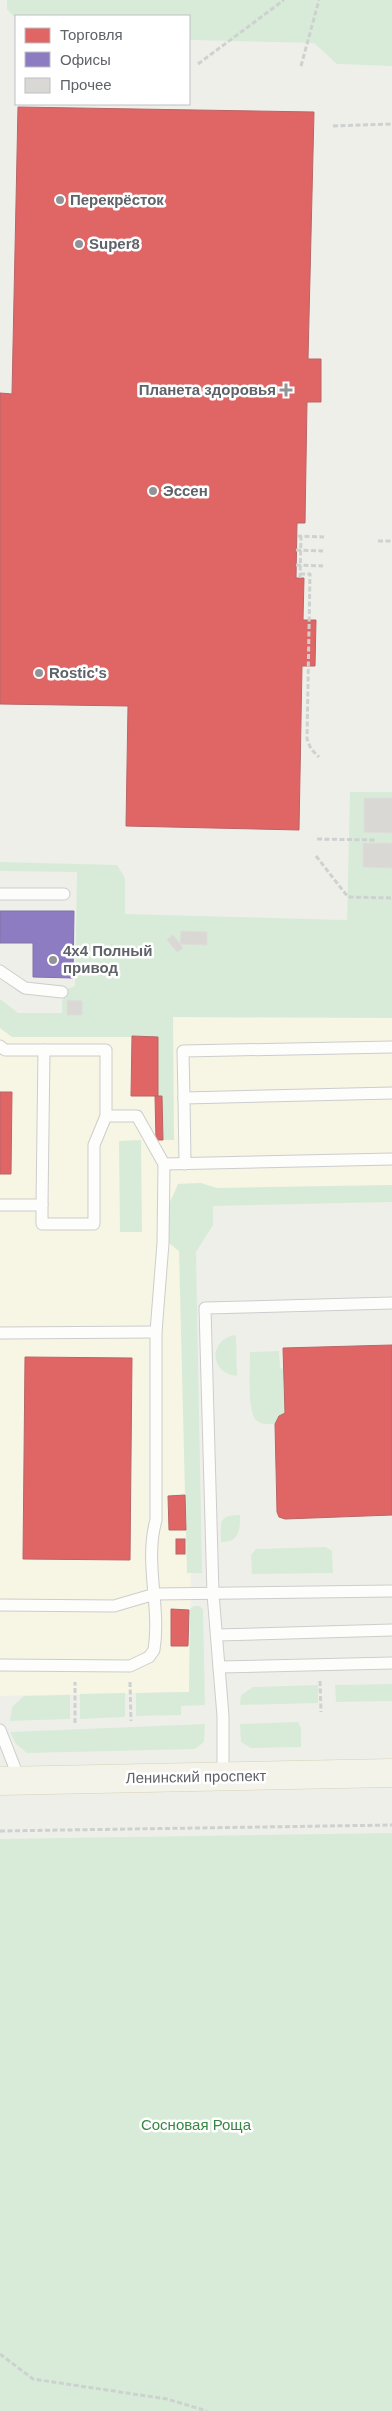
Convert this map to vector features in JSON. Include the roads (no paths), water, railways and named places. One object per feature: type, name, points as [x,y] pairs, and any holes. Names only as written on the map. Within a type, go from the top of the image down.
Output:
[{"type":"main road","name":"Ленинский проспект","points":[[10,1781],[392,1773]]},
{"type":"lane","points":[[0,894],[64,894]]},
{"type":"lane","points":[[0,971],[25,988],[62,992]]},
{"type":"lane","points":[[0,1046],[5,1050],[44,1050],[106,1050],[106,1116],[94,1145],[94,1224],[42,1224],[44,1050]]},
{"type":"lane","points":[[185,1164],[183,1051],[392,1047]]},
{"type":"lane","points":[[184,1098],[392,1093]]},
{"type":"lane","points":[[0,1665],[130,1666],[149,1657],[154,1650],[155,1594],[151,1540],[156,1520],[156,1332],[163,1243],[164,1164],[137,1116],[106,1116]]},
{"type":"lane","points":[[164,1164],[392,1159]]},
{"type":"lane","points":[[0,1205],[42,1205]]},
{"type":"lane","points":[[223,1776],[223,1716],[213,1594],[205,1308],[392,1303]]},
{"type":"lane","points":[[0,1333],[156,1332]]},
{"type":"lane","points":[[0,1604],[114,1606],[155,1594],[392,1591]]},
{"type":"lane","points":[[216,1635],[392,1630]]},
{"type":"lane","points":[[219,1667],[392,1663]]},
{"type":"lane","points":[[0,1730],[10,1781]]},
{"type":"place","name":"Перекрёсток","points":[[60,200]]},
{"type":"place","name":"Super8","points":[[79,244]]},
{"type":"place","name":"Планета здоровья","points":[[286,390]]},
{"type":"place","name":"Эссен","points":[[153,491]]},
{"type":"place","name":"Rostic's","points":[[39,673]]},
{"type":"place","name":"4x4 Полный привод","points":[[53,960]]},
{"type":"park label","name":"Сосновая Роща","points":[[196,2125]]}]
